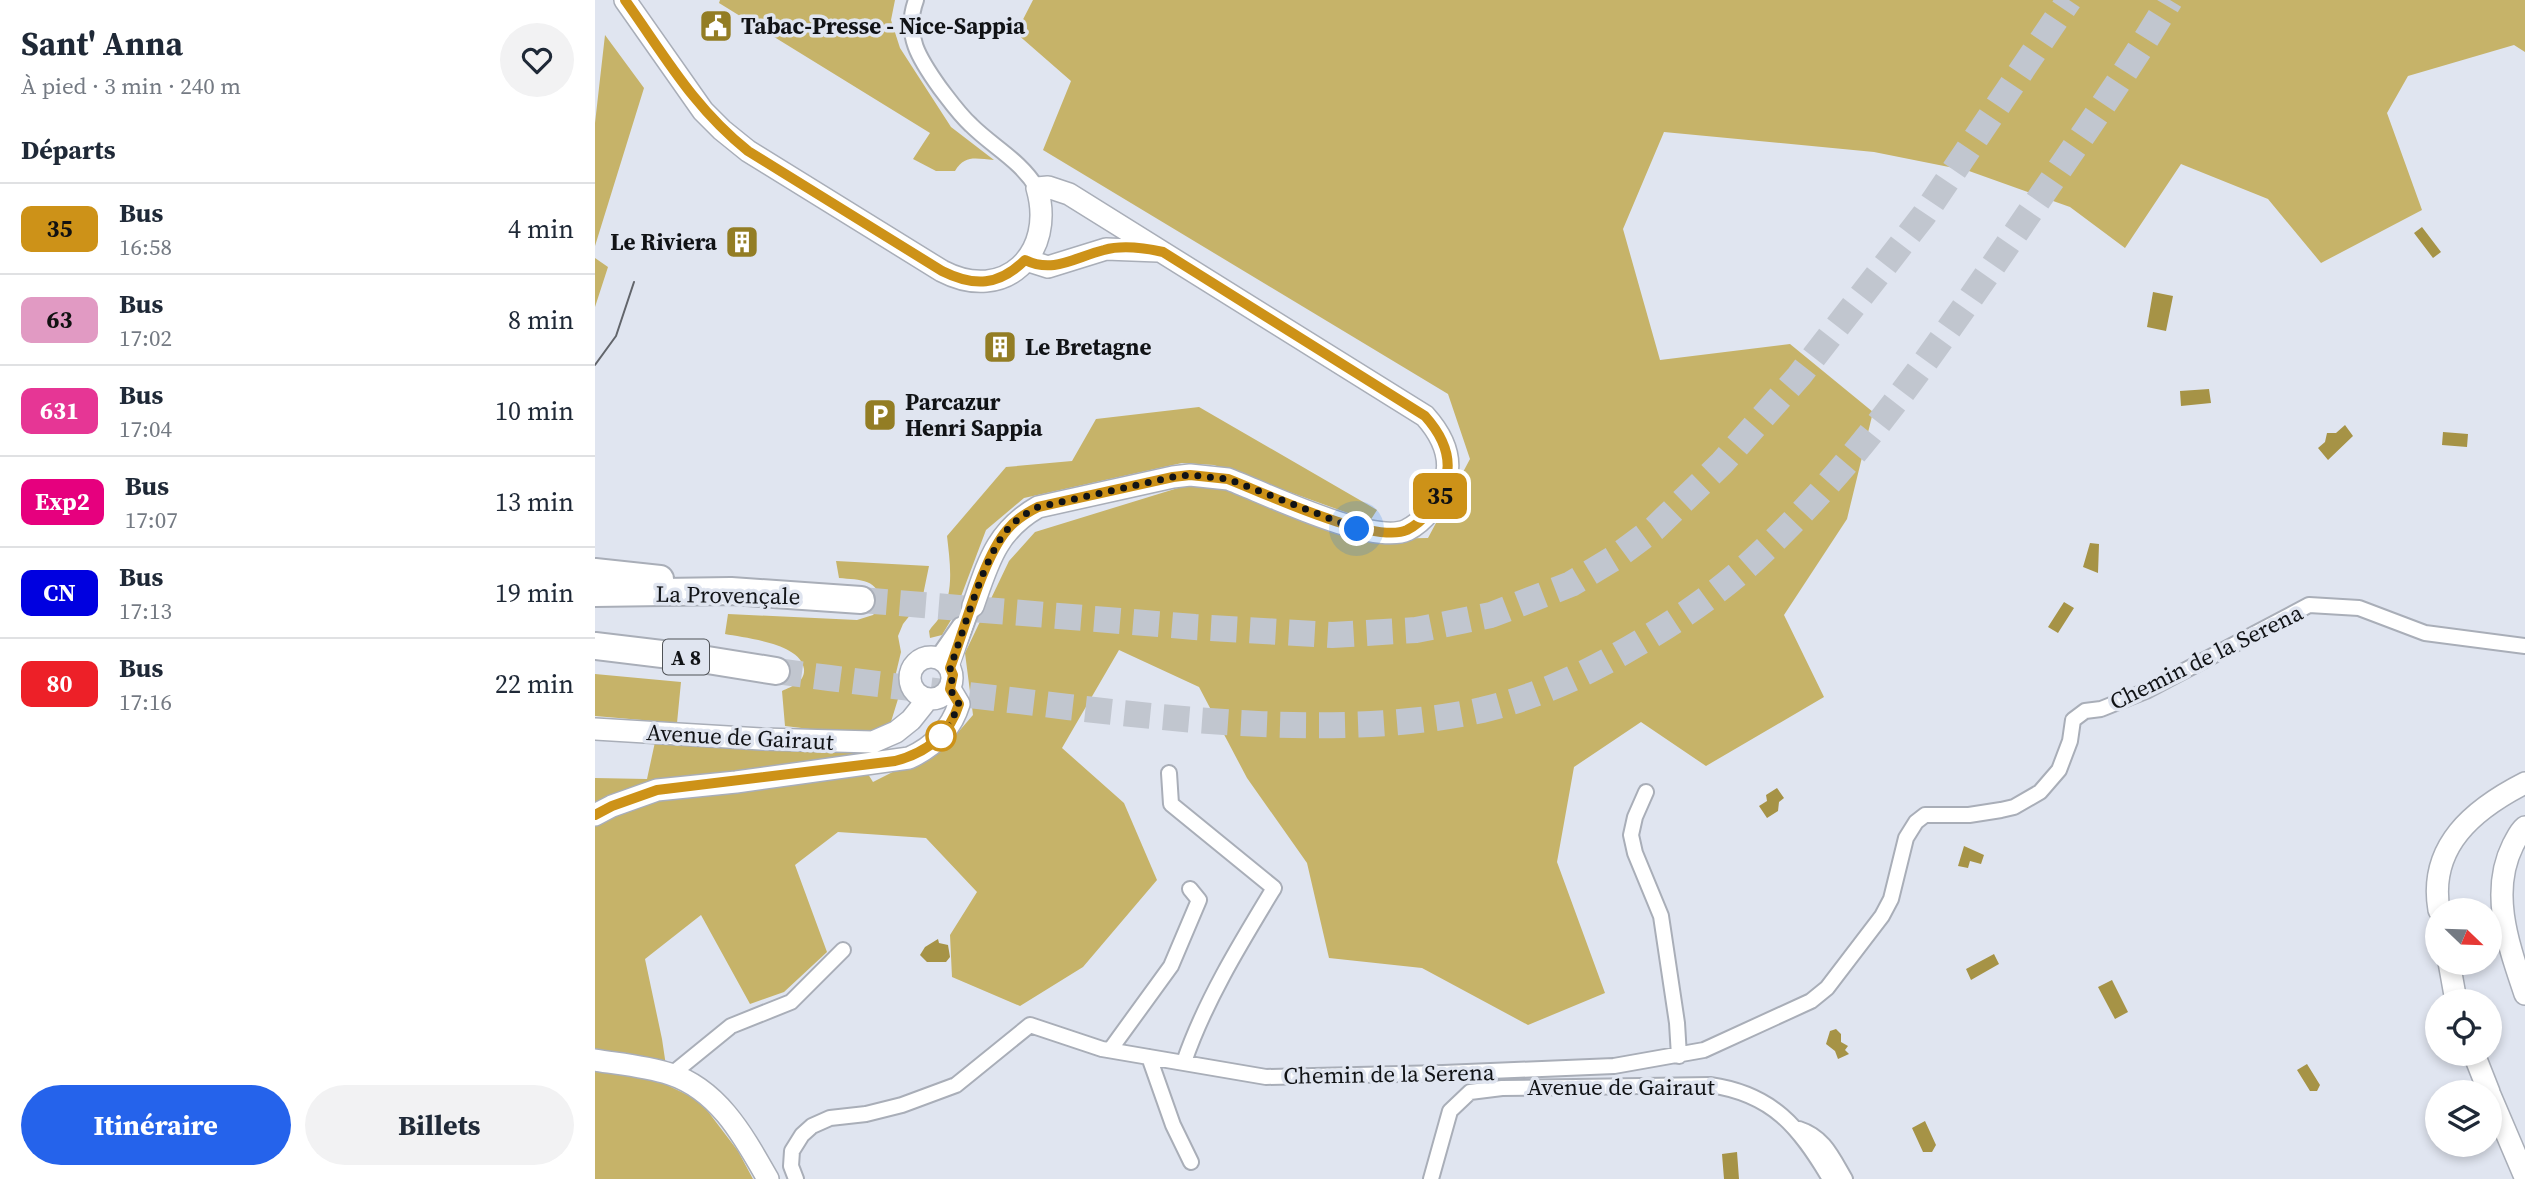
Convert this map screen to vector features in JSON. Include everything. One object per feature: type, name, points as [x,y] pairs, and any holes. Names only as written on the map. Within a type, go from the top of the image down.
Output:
[{"type":"highway","points":[[595,572],[731,591]]},
{"type":"highway","name":"La Provençale","points":[[595,593],[731,591],[861,600]]},
{"type":"highway","name":"A 8","points":[[595,646],[776,671]]},
{"type":"street","points":[[625,0],[703,111],[722,131],[748,151],[955,277],[983,282],[1000,279],[1015,271],[1035,245],[1042,217],[1037,188],[1022,167],[971,126],[922,64],[915,51],[911,33],[910,17],[916,0]]},
{"type":"street","points":[[946,671],[925,658],[916,663],[910,679],[920,695],[940,698],[946,671],[992,552],[1006,531],[1021,516],[1038,507],[1173,477],[1211,476],[1228,479],[1357,529],[1390,533],[1407,530],[1430,511],[1447,478],[1448,463],[1444,442],[1425,416],[1069,194],[1048,187],[1037,188]]},
{"type":"street","points":[[1025,260],[1048,267],[1106,249],[1147,248],[1163,252]]},
{"type":"street","name":"Chemin de la Serena","points":[[796,1179],[791,1167],[792,1151],[801,1135],[812,1126],[830,1118],[866,1114],[902,1105],[956,1085],[1030,1025],[1110,1050],[1266,1077],[1613,1066],[1679,1056],[1718,1045],[1811,1001],[1827,988],[1882,916],[1891,899],[1906,838],[1916,822],[1925,815],[1969,815],[2014,807],[2040,792],[2059,770],[2070,741],[2073,720],[2085,711],[2101,709],[2146,691],[2308,605],[2359,608],[2425,632],[2525,646]]},
{"type":"street","name":"Avenue de Gairaut","points":[[595,815],[657,790],[909,758],[944,734],[959,704],[946,671]]},
{"type":"street","name":"Avenue de Gairaut","points":[[595,729],[825,742],[873,742],[884,739],[920,695]]},
{"type":"street","points":[[1169,773],[1171,804],[1274,888],[1238,948],[1194,1032],[1184,1062]]},
{"type":"street","points":[[2439,898],[2440,869],[2459,829],[2494,799],[2525,783]]},
{"type":"street","points":[[1646,792],[1635,817],[1631,835],[1635,853],[1661,916],[1677,1023],[1679,1056]]},
{"type":"street","points":[[2525,827],[2506,860],[2501,891],[2504,925],[2525,994]]},
{"type":"street","points":[[1110,1050],[1171,966],[1199,900],[1190,889]]},
{"type":"street","points":[[672,1074],[731,1026],[791,1002],[842,950]]},
{"type":"street","points":[[1149,1057],[1173,1125],[1191,1162]]},
{"type":"street","points":[[595,1060],[672,1074],[698,1088],[734,1121],[768,1179]]},
{"type":"street","name":"Avenue de Gairaut","points":[[1431,1179],[1450,1111],[1470,1091],[1710,1084],[1733,1088],[1754,1096],[1781,1115],[1809,1144],[1830,1179]]},
{"type":"street","points":[[2502,1122],[2525,1177]]},
{"type":"street","points":[[1794,1128],[1812,1133],[1821,1141],[1845,1179]]},
{"type":"shaded area","points":[[720,0],[895,0],[891,20],[900,48],[951,127],[994,160],[972,159],[963,162],[955,171],[936,171],[913,159],[930,133],[719,3]]},
{"type":"shaded area","points":[[1033,0],[2525,0],[2525,52],[2514,45],[2408,76],[2387,113],[2422,210],[2321,263],[2268,199],[2181,164],[2125,248],[2070,207],[1969,171],[1874,152],[1664,132],[1623,229],[1660,360],[1790,344],[1873,412],[1847,519],[1784,615],[1824,697],[1706,766],[1641,722],[1574,767],[1557,862],[1605,993],[1528,1025],[1422,968],[1329,958],[1307,863],[1247,778],[1199,687],[1119,650],[1062,748],[1124,803],[1157,880],[1083,967],[1020,1006],[952,977],[950,935],[977,892],[926,838],[838,832],[795,865],[827,952],[784,992],[750,1004],[701,915],[645,959],[669,1086],[700,1101],[738,1151],[753,1179],[595,1179],[595,778],[647,779],[655,742],[851,747],[873,782],[948,744],[973,715],[965,653],[1009,561],[1035,532],[1204,480],[1369,539],[1428,538],[1470,459],[1448,394],[1043,150],[1071,81],[1016,33]]},
{"type":"shaded area","points":[[605,35],[644,88],[595,246],[595,123]]},
{"type":"shaded area","points":[[2422,227],[2441,252],[2433,258],[2414,233]]},
{"type":"shaded area","points":[[595,258],[608,267],[595,307]]},
{"type":"shaded area","points":[[2153,292],[2173,296],[2166,331],[2147,327]]},
{"type":"shaded area","points":[[2209,389],[2211,403],[2181,406],[2180,391]]},
{"type":"shaded area","points":[[1199,407],[1377,510],[1370,521],[1214,465],[1182,463],[1024,498],[986,530],[954,615],[942,635],[930,638],[929,631],[944,609],[949,589],[947,536],[1006,467],[1072,461],[1096,419]]},
{"type":"shaded area","points":[[2345,425],[2353,436],[2328,460],[2318,448],[2325,442],[2327,433],[2336,433]]},
{"type":"shaded area","points":[[2443,432],[2468,434],[2467,447],[2442,445]]},
{"type":"shaded area","points":[[2090,543],[2099,544],[2098,573],[2083,567]]},
{"type":"shaded area","points":[[836,561],[929,566],[922,600],[903,624],[898,636],[901,652],[896,673],[898,699],[890,725],[868,736],[785,726],[782,691],[803,677],[801,660],[793,653],[771,643],[725,634],[728,614],[857,620],[873,615],[880,607],[878,591],[869,583],[839,578]]},
{"type":"shaded area","points":[[2064,602],[2074,608],[2058,633],[2048,627]]},
{"type":"shaded area","points":[[595,674],[681,682],[677,723],[595,716]]},
{"type":"shaded area","points":[[1777,788],[1784,798],[1779,802],[1778,811],[1767,818],[1759,806],[1767,801],[1766,795]]},
{"type":"shaded area","points":[[1964,846],[1984,855],[1981,864],[1970,861],[1968,868],[1958,866]]},
{"type":"shaded area","points":[[938,939],[939,943],[948,945],[950,957],[946,962],[927,962],[920,955],[925,947]]},
{"type":"shaded area","points":[[1994,954],[1999,964],[1971,980],[1966,969]]},
{"type":"shaded area","points":[[2112,980],[2128,1012],[2115,1019],[2098,987]]},
{"type":"shaded area","points":[[1836,1029],[1841,1034],[1841,1042],[1848,1046],[1845,1050],[1849,1054],[1838,1059],[1835,1051],[1826,1044],[1830,1031]]},
{"type":"shaded area","points":[[2307,1064],[2320,1085],[2317,1091],[2310,1091],[2297,1070]]},
{"type":"shaded area","points":[[1925,1121],[1936,1145],[1932,1152],[1923,1152],[1912,1128]]},
{"type":"shaded area","points":[[1737,1152],[1739,1179],[1724,1179],[1722,1154]]},
{"type":"tunnel","points":[[861,600],[1195,627],[1332,635],[1416,630],[1491,615],[1571,584],[1616,557],[1655,528],[1722,463],[1799,376],[1924,215],[2069,0]]},
{"type":"tunnel","points":[[776,671],[1068,707],[1170,718],[1275,725],[1432,719],[1500,705],[1535,694],[1586,672],[1655,633],[1726,584],[1796,519],[1831,481],[1897,400],[1958,316],[2134,59],[2170,0]]},
{"type":"tram line","points":[[595,365],[616,336],[634,282]]},
{"type":"bus line","name":"35","points":[[595,815],[657,790],[895,761],[923,751],[944,734],[959,704],[950,689],[953,675],[950,668],[992,552],[1006,531],[1021,516],[1038,507],[1173,477],[1211,476],[1228,479],[1357,529],[1390,533],[1407,530],[1430,511],[1447,478],[1448,463],[1444,442],[1425,416],[1163,252],[1147,248],[1106,249],[1048,267],[1025,260],[1015,271],[1000,279],[983,282],[955,277],[942,271],[748,151],[722,131],[688,91],[625,0]]},
{"type":"place","name":"Tabac-Presse - Nice-Sappia","points":[[716,26]]},
{"type":"place","name":"Le Riviera","points":[[742,242]]},
{"type":"place","name":"Le Bretagne","points":[[1000,347]]},
{"type":"place","name":"Parcazur Henri Sappia","points":[[880,415]]},
{"type":"route","points":[[941,736],[959,704],[950,689],[953,675],[950,668],[992,552],[1006,531],[1021,516],[1038,507],[1173,477],[1211,476],[1228,479],[1357,529]]}]
